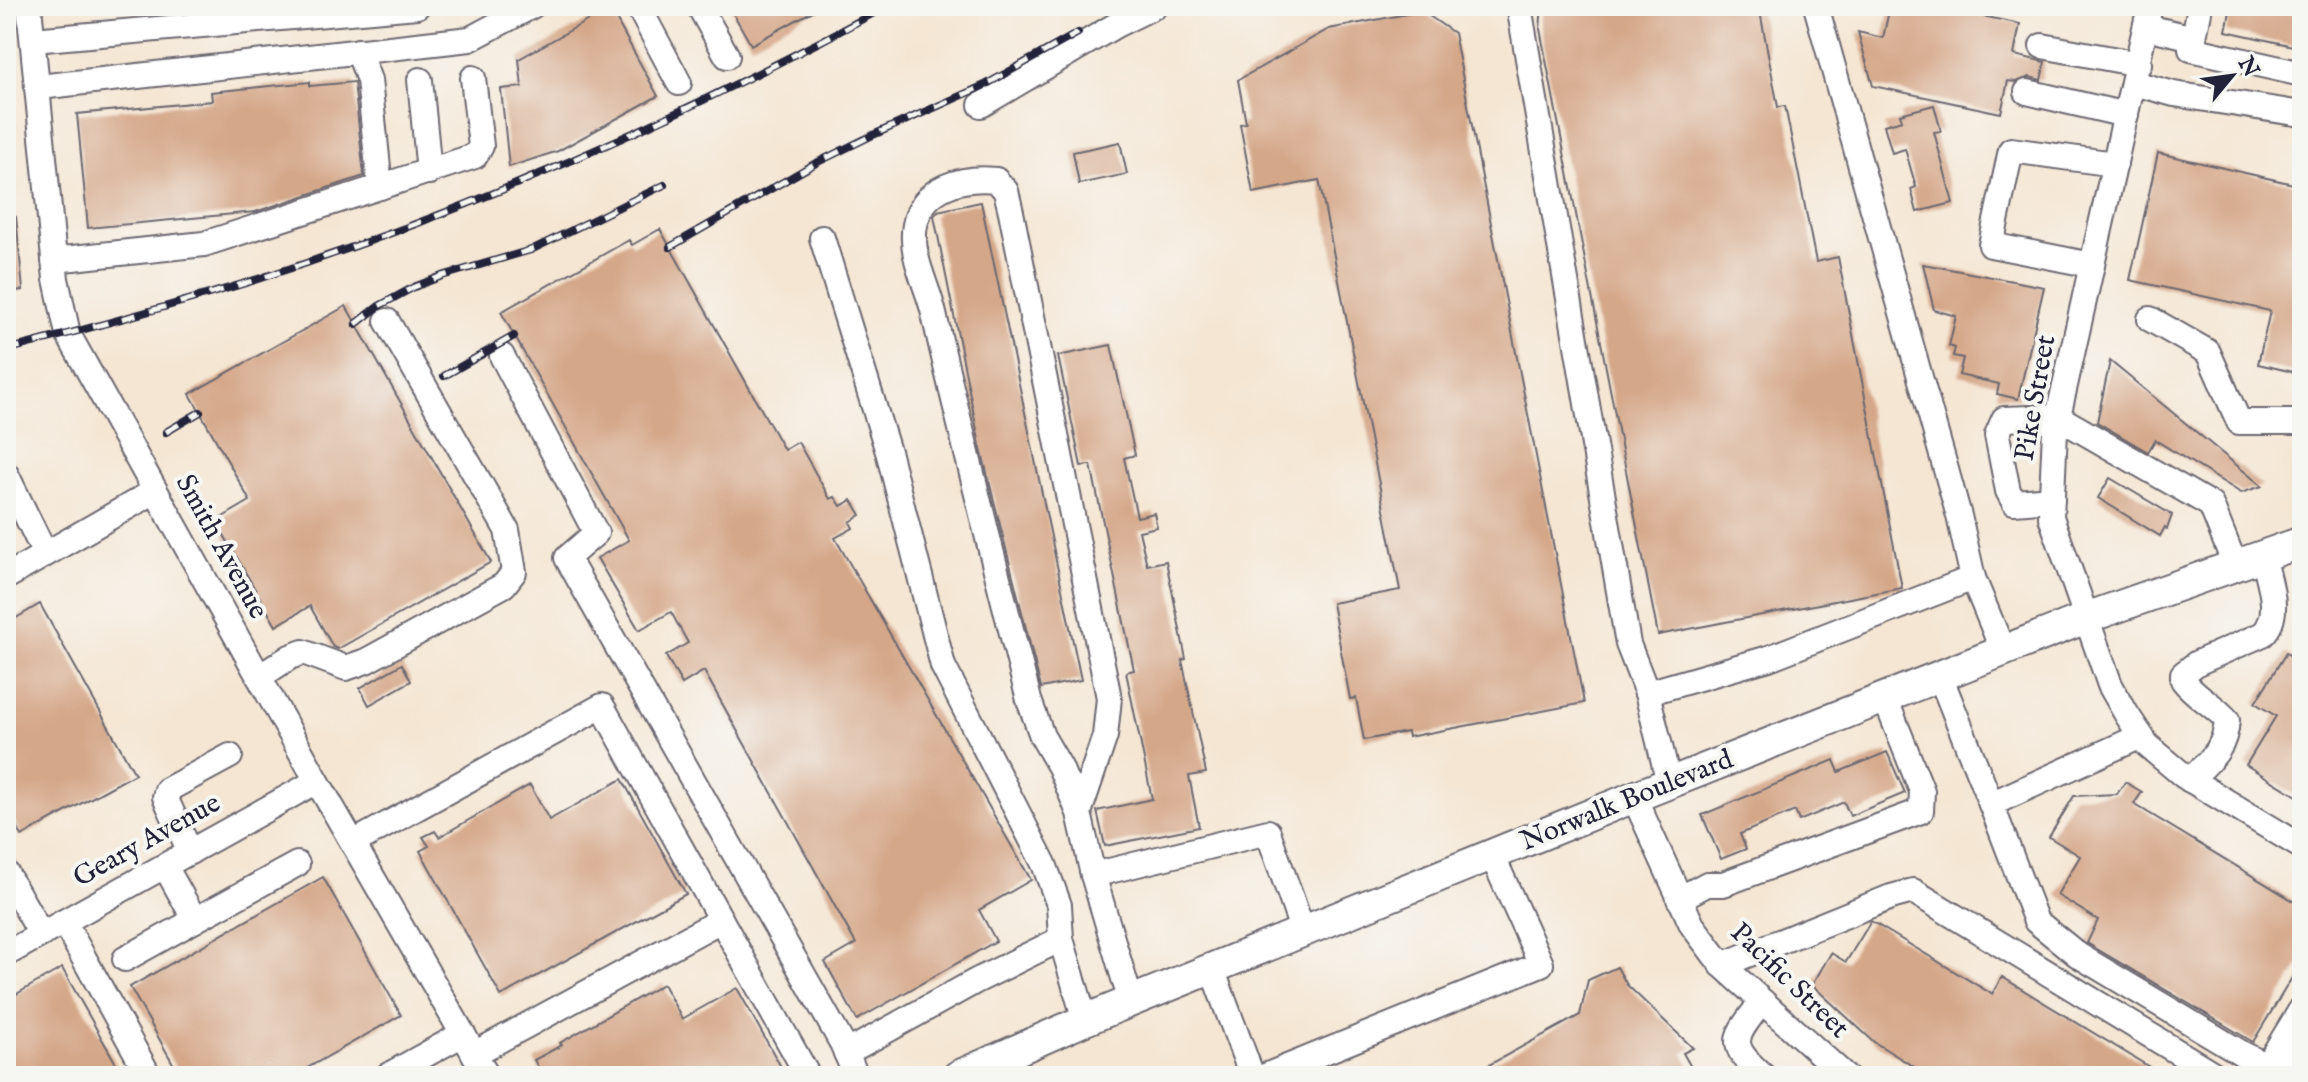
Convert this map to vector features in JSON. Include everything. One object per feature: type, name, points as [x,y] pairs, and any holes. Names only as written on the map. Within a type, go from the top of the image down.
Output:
[{"type":"main road","name":"Norwalk Boulevard","points":[[958,1076],[1085,1020],[1669,783],[2086,618],[2302,542]]},
{"type":"street","name":"Smith Avenue","points":[[29,6],[56,279],[68,334],[317,781],[487,1076]]},
{"type":"street","points":[[33,40],[417,6]]},
{"type":"street","points":[[39,87],[470,39],[532,6]]},
{"type":"street","points":[[638,6],[679,83]]},
{"type":"street","points":[[699,6],[727,56]]},
{"type":"street","points":[[981,105],[1116,25],[1155,6]]},
{"type":"street","points":[[1519,6],[1628,644],[1647,693],[1669,783]]},
{"type":"street","points":[[1816,6],[1959,516],[1973,578],[2003,651]]},
{"type":"street","points":[[2200,6],[2191,49],[2302,74]]},
{"type":"street","points":[[2146,12],[2194,38]]},
{"type":"street","name":"Pike Street","points":[[2146,12],[2136,73],[2055,430],[2051,517],[2110,685],[2147,745],[2190,780],[2302,847]]},
{"type":"street","points":[[329,14],[332,54]]},
{"type":"street","points":[[223,23],[226,66]]},
{"type":"street","points":[[2042,46],[2136,73],[2174,94],[2302,114]]},
{"type":"street","points":[[358,51],[369,80],[380,187]]},
{"type":"street","points":[[54,260],[204,244],[464,160],[479,151],[481,146],[473,78]]},
{"type":"street","points":[[420,80],[429,172]]},
{"type":"street","points":[[2027,92],[2126,115]]},
{"type":"street","points":[[2092,265],[1991,245],[2011,150],[2115,164]]},
{"type":"street","points":[[1079,813],[1105,736],[1109,698],[1006,191],[996,180],[977,178],[938,188],[918,212],[914,228],[916,253],[932,303],[1029,700],[1042,736],[1060,767],[1079,813],[1093,875],[1131,1002]]},
{"type":"street","points":[[822,238],[889,455],[943,666],[1044,864],[1059,905],[1061,939],[1085,1020]]},
{"type":"street","points":[[2150,319],[2208,352],[2239,422],[2302,422]]},
{"type":"street","points":[[259,677],[303,652],[346,668],[366,661],[504,585],[514,572],[507,530],[387,321]]},
{"type":"street","points":[[502,356],[596,533],[567,558],[846,1053],[856,1076]]},
{"type":"street","points":[[2052,499],[2014,502],[2008,491],[1997,435],[2004,419],[2058,417],[2211,505],[2249,560],[2275,610],[2269,629],[2263,634],[2197,663],[2183,674],[2183,680],[2191,690],[2217,708],[2227,720],[2226,738],[2220,749],[2190,780]]},
{"type":"street","points":[[6,474],[45,554]]},
{"type":"street","points":[[6,577],[155,491]]},
{"type":"street","points":[[1647,693],[1769,658],[1973,578]]},
{"type":"street","points":[[1940,676],[2036,921],[2078,955],[2267,1066],[2302,1008]]},
{"type":"street","points":[[1679,899],[1707,884],[1723,884],[1921,811],[1922,791],[1885,698]]},
{"type":"street","points":[[353,843],[602,706],[808,1076]]},
{"type":"street","points":[[1991,804],[2141,736]]},
{"type":"street","points":[[190,852],[165,797],[167,790],[230,756]]},
{"type":"street","name":"Geary Avenue","points":[[6,954],[317,781]]},
{"type":"street","name":"Pacific Street","points":[[1634,797],[1692,925],[1722,965],[1845,1076]]},
{"type":"street","points":[[1093,875],[1268,832],[1303,932]]},
{"type":"street","points":[[1265,1076],[1541,964],[1492,855]]},
{"type":"street","points":[[125,959],[297,864]]},
{"type":"street","points":[[165,866],[195,920]]},
{"type":"street","points":[[6,873],[41,934]]},
{"type":"street","points":[[1722,965],[1913,891],[2217,1076]]},
{"type":"street","points":[[387,1076],[468,1044],[721,920]]},
{"type":"street","points":[[64,922],[149,1076]]},
{"type":"street","points":[[846,1053],[976,981],[1061,939]]},
{"type":"street","points":[[1212,969],[1252,1076]]},
{"type":"street","points":[[1762,1001],[1738,1033],[1737,1042],[1743,1058],[1763,1076]]},
{"type":"street","points":[[2274,1054],[2302,1069]]},
{"type":"building","points":[[729,6],[822,6],[751,45]]},
{"type":"building","points":[[1542,6],[1759,6],[1778,107],[1785,106],[1816,262],[1838,257],[1902,588],[1658,635],[1540,29]]},
{"type":"building","points":[[1890,6],[1936,6],[2020,24],[2014,55],[2045,62],[2041,80],[2030,77],[2016,82],[2008,81],[2001,113],[1873,86],[1858,32],[1883,38]]},
{"type":"building","points":[[2231,6],[2302,6],[2302,48],[2226,31]]},
{"type":"building","points":[[610,8],[658,96],[558,151],[509,167],[501,89],[522,87],[519,59]]},
{"type":"building","points":[[1422,11],[1454,33],[1584,703],[1408,737],[1407,732],[1364,740],[1356,698],[1350,699],[1332,603],[1400,590],[1319,180],[1253,193],[1240,124],[1246,123],[1238,80],[1329,29]]},
{"type":"building","points":[[310,82],[310,86],[354,82],[364,176],[255,212],[88,228],[77,114],[212,101],[211,92]]},
{"type":"building","points":[[1934,105],[1941,131],[1934,132],[1953,203],[1917,212],[1911,189],[1916,187],[1905,149],[1892,153],[1884,125],[1902,120],[1900,114]]},
{"type":"building","points":[[1120,142],[1127,174],[1079,184],[1073,152]]},
{"type":"building","points":[[2158,153],[2302,186],[2302,374],[2258,364],[2270,311],[2130,280]]},
{"type":"building","points":[[981,202],[1081,680],[1041,688],[980,445],[934,216],[938,211]]},
{"type":"building","points":[[6,217],[16,217],[23,290],[6,292]]},
{"type":"building","points":[[660,229],[784,450],[798,442],[830,499],[835,497],[841,506],[852,500],[861,515],[850,522],[853,528],[835,538],[1031,880],[979,910],[996,941],[857,1020],[825,962],[856,944],[704,671],[682,684],[666,656],[688,643],[671,612],[639,630],[597,558],[629,540],[501,312],[629,240],[632,245]]},
{"type":"building","points":[[1923,264],[2044,287],[2018,399],[1997,394],[1999,384],[1959,375],[1963,358],[1953,356],[1955,348],[1949,346],[1956,316],[1934,310]]},
{"type":"building","points":[[346,306],[491,562],[338,649],[333,647],[310,606],[276,626],[216,521],[250,501],[190,394]]},
{"type":"building","points":[[1111,345],[1135,455],[1124,458],[1137,517],[1154,513],[1157,527],[1139,531],[1147,565],[1166,561],[1186,659],[1182,660],[1206,773],[1189,776],[1199,827],[1105,846],[1097,811],[1152,799],[1126,672],[1134,670],[1091,465],[1081,466],[1058,356]]},
{"type":"building","points":[[2110,361],[2262,486],[2241,493],[2155,440],[2148,452],[2097,422]]},
{"type":"building","points":[[2110,478],[2172,515],[2167,529],[2165,527],[2160,536],[2098,498]]},
{"type":"building","points":[[40,604],[135,774],[22,836],[6,807],[6,624]]},
{"type":"building","points":[[2286,653],[2302,663],[2302,799],[2246,765],[2276,716],[2255,703]]},
{"type":"building","points":[[402,664],[411,681],[369,705],[360,688]]},
{"type":"building","points":[[1887,752],[1905,793],[1850,816],[1844,802],[1799,821],[1795,811],[1740,834],[1746,849],[1721,859],[1702,815],[1834,760],[1839,772]]},
{"type":"building","points":[[622,779],[686,894],[501,996],[420,851],[429,846],[423,837],[435,831],[439,837],[530,785],[549,820]]},
{"type":"building","points":[[2125,782],[2142,792],[2134,804],[2302,906],[2302,961],[2253,1042],[2087,943],[2098,920],[2057,895],[2080,856],[2049,837],[2074,796],[2117,794]]},
{"type":"building","points":[[323,877],[401,1015],[293,1076],[180,1076],[130,987]]},
{"type":"building","points":[[1871,921],[1992,994],[2002,977],[2164,1076],[1929,1076],[1874,1042],[1812,985],[1831,953],[1846,962]]},
{"type":"building","points":[[1617,967],[1627,985],[1693,1048],[1683,1053],[1696,1076],[1469,1076],[1580,1015],[1588,980]]},
{"type":"building","points":[[62,968],[123,1076],[6,1076],[6,1000]]},
{"type":"building","points":[[663,984],[682,1019],[737,988],[786,1076],[543,1076],[534,1060]]},
{"type":"railway","points":[[6,350],[239,285],[406,228],[651,125],[887,6]]},
{"type":"railway","points":[[670,247],[816,163],[985,85],[1078,33]]},
{"type":"railway","points":[[356,324],[379,306],[414,287],[531,250],[664,185]]},
{"type":"railway","points":[[444,376],[514,336]]},
{"type":"railway","points":[[166,432],[200,412]]}]
